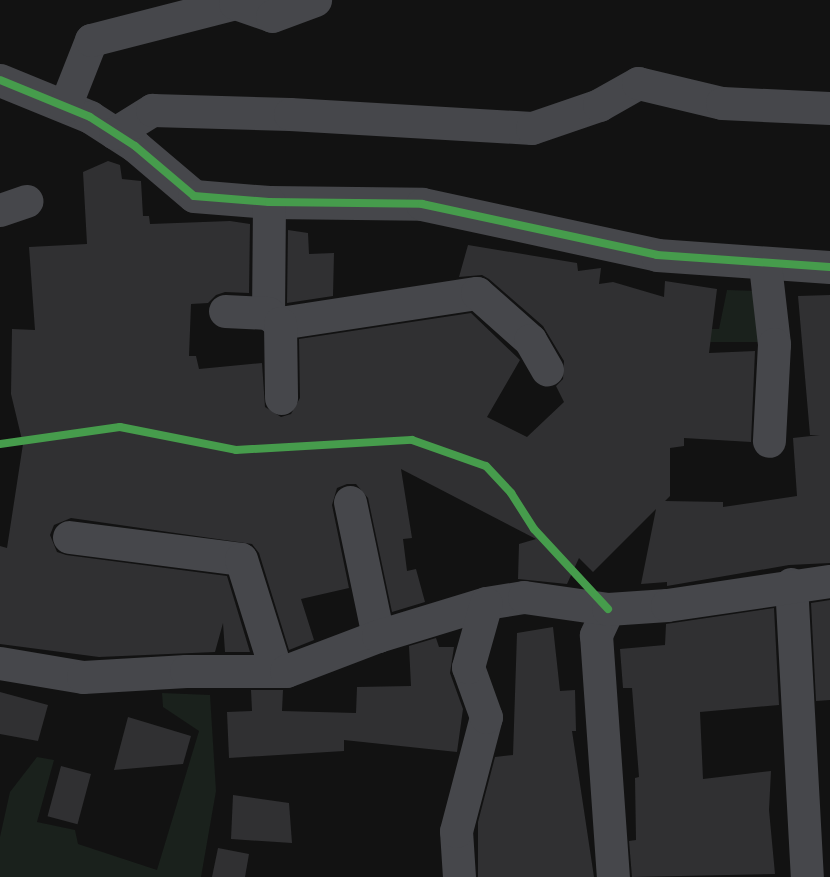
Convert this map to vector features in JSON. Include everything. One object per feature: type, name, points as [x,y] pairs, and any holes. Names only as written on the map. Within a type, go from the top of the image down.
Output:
[{"type":"street","points":[[64,106],[90,40],[236,3],[272,16],[315,0]]},
{"type":"street","points":[[0,80],[64,106],[116,133],[194,196],[269,202],[422,204],[657,255],[765,265],[830,267]]},
{"type":"street","points":[[116,133],[152,110],[291,114],[532,128],[599,105],[638,83],[722,103],[830,108]]},
{"type":"street","points":[[269,202],[274,318],[281,398]]},
{"type":"street","points":[[765,265],[774,344],[769,441]]},
{"type":"street","points":[[225,311],[274,318],[477,292],[530,340],[547,370]]},
{"type":"street","points":[[350,502],[378,636]]},
{"type":"street","points":[[69,537],[241,559],[276,671]]},
{"type":"street","points":[[0,663],[83,677],[186,671],[286,671],[378,636],[486,603],[524,597],[608,609],[667,605],[790,584],[830,581]]},
{"type":"street","points":[[790,584],[807,877]]},
{"type":"street","points":[[459,877],[456,831],[486,717],[468,667],[486,603]]},
{"type":"street","points":[[608,609],[596,635],[613,877]]},
{"type":"shaded area","points":[[727,290],[758,291],[764,342],[688,342],[689,329],[719,329]]},
{"type":"shaded area","points":[[162,693],[210,695],[216,791],[201,877],[0,877],[0,837],[10,792],[37,757],[54,760],[37,822],[75,830],[78,844],[157,870],[199,731],[163,707]]},
{"type":"building","points":[[108,161],[120,165],[122,179],[141,181],[143,216],[149,216],[150,224],[230,221],[250,224],[249,293],[225,292],[216,295],[208,303],[191,304],[189,356],[196,356],[199,369],[262,363],[265,407],[281,417],[291,414],[300,398],[299,339],[471,313],[520,360],[487,417],[527,437],[564,402],[556,386],[563,379],[564,361],[543,326],[489,279],[482,275],[459,277],[468,245],[577,263],[578,271],[601,268],[599,284],[613,282],[664,297],[665,281],[717,289],[709,353],[755,351],[751,442],[684,438],[684,446],[670,448],[670,496],[665,501],[723,502],[723,507],[797,496],[793,438],[820,435],[810,435],[798,296],[830,295],[830,563],[789,565],[667,586],[667,582],[641,584],[656,509],[593,572],[579,558],[567,584],[518,579],[519,544],[536,539],[401,469],[412,538],[403,539],[407,571],[416,569],[425,602],[392,612],[368,498],[356,484],[347,484],[337,488],[332,505],[349,588],[301,599],[314,640],[289,650],[259,553],[252,544],[71,518],[54,525],[50,535],[57,552],[227,576],[250,652],[225,652],[223,623],[215,652],[99,657],[0,644],[0,546],[7,548],[23,444],[11,394],[12,329],[35,330],[29,247],[87,244],[83,172]]},
{"type":"building","points":[[288,230],[308,233],[309,254],[334,253],[333,296],[287,303]]},
{"type":"building","points":[[830,600],[830,700],[816,701],[811,603]]},
{"type":"building","points":[[774,608],[779,705],[700,712],[703,779],[771,771],[769,810],[775,874],[632,877],[629,841],[636,840],[635,778],[639,777],[632,688],[623,688],[620,649],[665,645],[666,624]]},
{"type":"building","points":[[553,627],[560,691],[575,690],[576,731],[572,731],[594,877],[478,877],[478,822],[495,757],[513,755],[517,633]]},
{"type":"building","points":[[436,638],[439,647],[454,647],[450,673],[463,709],[457,752],[344,740],[344,751],[229,758],[227,712],[252,711],[251,690],[283,690],[282,711],[356,713],[357,687],[411,686],[409,646]]},
{"type":"building","points":[[0,692],[48,705],[38,741],[0,734]]},
{"type":"building","points":[[128,717],[191,736],[183,764],[114,770]]},
{"type":"building","points":[[61,766],[91,774],[77,824],[48,816]]},
{"type":"building","points":[[233,795],[289,803],[292,843],[231,839]]},
{"type":"building","points":[[218,848],[249,854],[245,877],[212,877]]},
{"type":"cycle path","points":[[0,80],[90,117],[135,146],[194,196],[269,202],[422,204],[657,255],[830,267]]},
{"type":"cycle path","points":[[0,444],[120,427],[236,450],[412,440],[486,466],[511,493],[534,529],[608,609]]}]
